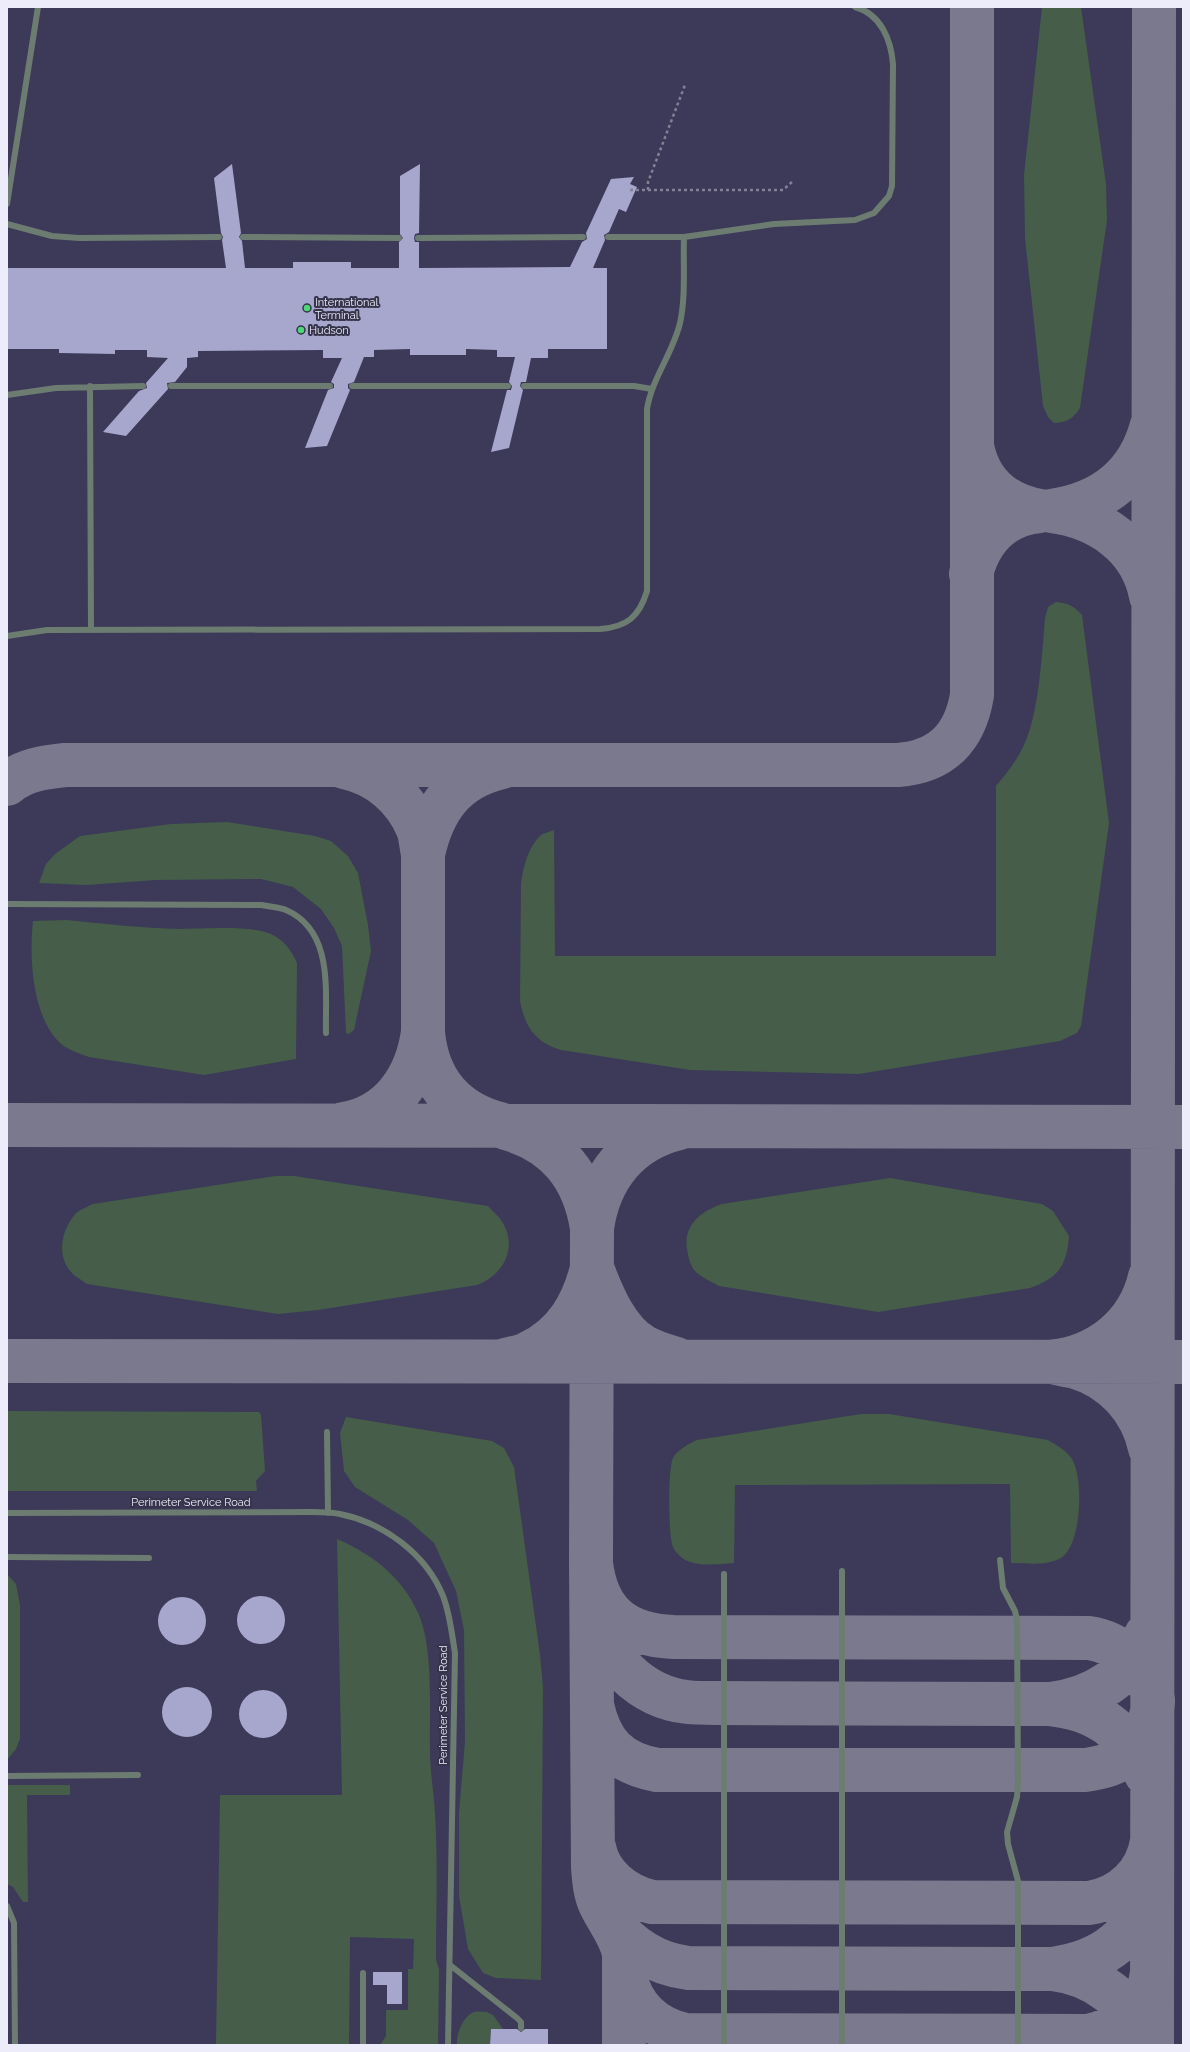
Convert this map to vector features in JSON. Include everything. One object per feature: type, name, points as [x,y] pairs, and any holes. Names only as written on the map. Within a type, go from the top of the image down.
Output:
[{"type":"lane","points":[[7,204],[38,7]]},
{"type":"lane","points":[[608,237],[684,237],[774,224],[855,220],[874,213],[889,196],[893,172],[892,46],[887,34],[879,23],[869,14],[855,7]]},
{"type":"lane","points":[[7,224],[52,236],[79,238],[219,237]]},
{"type":"lane","points":[[243,237],[399,238]]},
{"type":"lane","points":[[418,238],[583,237]]},
{"type":"lane","points":[[7,636],[47,630],[91,629],[600,629],[619,626],[637,614],[647,591],[648,409],[652,389],[661,372],[680,324],[682,307],[684,237]]},
{"type":"lane","points":[[90,386],[91,629]]},
{"type":"lane","points":[[7,395],[56,388],[90,386],[143,386]]},
{"type":"lane","points":[[171,386],[330,386]]},
{"type":"lane","points":[[352,386],[508,386]]},
{"type":"lane","points":[[524,386],[634,386],[652,389]]},
{"type":"lane","points":[[7,904],[262,905],[286,910],[305,922],[319,943],[325,967],[326,1033]]},
{"type":"lane","points":[[327,1432],[328,1513]]},
{"type":"lane","name":"Perimeter Service Road","points":[[7,1513],[339,1514],[365,1521],[389,1533],[410,1549],[429,1571],[443,1596],[451,1625],[455,1653],[448,2045]]},
{"type":"lane","points":[[7,1557],[149,1558]]},
{"type":"lane","points":[[1000,1560],[1003,1588],[1017,1620],[1018,1782],[1017,1797],[1007,1832],[1008,1844],[1018,1881],[1018,2045]]},
{"type":"lane","points":[[842,1571],[842,2045]]},
{"type":"lane","points":[[724,1574],[724,2045]]},
{"type":"lane","points":[[7,1776],[138,1775]]},
{"type":"lane","points":[[7,1906],[14,1923],[15,2045]]},
{"type":"lane","points":[[450,1965],[517,2018],[520,2022],[521,2028]]},
{"type":"lane","points":[[363,1974],[363,2045]]},
{"type":"path","points":[[648,190],[648,182],[685,85]]},
{"type":"path","points":[[630,190],[782,190],[793,181]]},
{"type":"shaded area","points":[[7,7],[1183,7],[1183,2045],[7,2045]]},
{"type":"green space","points":[[1042,7],[1081,7],[1106,184],[1107,220],[1080,408],[1075,415],[1069,419],[1054,423],[1048,417],[1043,406],[1025,238],[1024,175]]},
{"type":"green space","points":[[1056,602],[1064,603],[1076,609],[1082,615],[1109,823],[1081,1026],[1077,1033],[1060,1041],[859,1074],[690,1070],[561,1050],[544,1043],[528,1026],[520,1001],[521,883],[525,864],[532,846],[541,835],[554,830],[555,956],[996,956],[996,786],[1018,756],[1029,732],[1039,683],[1045,618],[1048,607]]},
{"type":"green space","points":[[227,822],[315,836],[331,841],[348,856],[358,873],[368,925],[371,951],[354,1030],[349,1034],[346,1033],[342,946],[334,928],[321,909],[293,887],[261,879],[156,880],[86,885],[39,883],[46,864],[55,854],[80,836],[171,824]]},
{"type":"green space","points":[[67,920],[124,926],[180,929],[240,928],[262,931],[276,937],[287,946],[297,963],[296,1059],[204,1075],[89,1057],[68,1048],[57,1040],[42,1015],[37,1000],[32,967],[33,921]]},
{"type":"green space","points":[[276,1176],[294,1176],[488,1206],[500,1218],[506,1230],[509,1240],[506,1258],[495,1274],[477,1285],[318,1310],[278,1314],[87,1284],[74,1275],[64,1261],[62,1244],[67,1227],[76,1213],[93,1204]]},
{"type":"green space","points":[[890,1178],[1042,1204],[1053,1211],[1069,1236],[1063,1263],[1059,1270],[1048,1280],[1030,1288],[878,1312],[719,1286],[699,1275],[691,1265],[688,1257],[687,1244],[687,1236],[690,1228],[699,1216],[714,1207],[722,1204]]},
{"type":"green space","points":[[7,1411],[259,1412],[261,1415],[265,1471],[256,1481],[257,1491],[7,1491]]},
{"type":"green space","points":[[861,1414],[889,1414],[1048,1440],[1061,1448],[1072,1459],[1076,1468],[1079,1496],[1079,1512],[1076,1528],[1067,1553],[1059,1559],[1048,1563],[1011,1563],[1010,1484],[735,1485],[734,1563],[693,1563],[681,1557],[675,1551],[671,1541],[670,1530],[670,1475],[673,1458],[681,1449],[697,1440]]},
{"type":"green space","points":[[346,1417],[492,1441],[504,1448],[514,1467],[540,1655],[543,1687],[541,1980],[496,1978],[483,1973],[468,1949],[459,1896],[459,1813],[465,1741],[464,1630],[456,1591],[434,1543],[408,1520],[355,1487],[344,1471],[340,1433]]},
{"type":"green space","points":[[337,1539],[375,1560],[396,1579],[412,1602],[419,1615],[424,1630],[429,1664],[430,1759],[436,1832],[436,1960],[439,1969],[438,2045],[380,2045],[386,2036],[386,2010],[408,2010],[408,1969],[413,1969],[414,1939],[350,1937],[349,2045],[216,2045],[220,1795],[342,1795]]},
{"type":"green space","points":[[7,1574],[16,1584],[20,1605],[20,1739],[16,1749],[7,1760]]},
{"type":"green space","points":[[7,1785],[70,1785],[70,1795],[27,1795],[28,1902],[23,1902],[13,1887],[7,1884]]},
{"type":"green space","points":[[474,2012],[487,2012],[493,2015],[503,2029],[491,2029],[490,2045],[457,2045],[459,2031],[467,2017]]},
{"type":"building","name":"International Terminal","points":[[232,164],[241,233],[239,237],[242,241],[245,268],[293,268],[293,262],[351,262],[351,268],[399,268],[399,242],[403,238],[400,234],[400,176],[420,164],[419,233],[415,234],[414,238],[415,242],[419,242],[419,268],[570,267],[582,242],[587,239],[586,233],[611,179],[634,177],[630,184],[637,187],[626,212],[619,209],[609,232],[604,235],[605,240],[593,268],[607,268],[607,349],[548,349],[548,358],[531,358],[526,382],[521,382],[520,386],[523,390],[509,448],[491,452],[507,390],[511,390],[512,386],[509,382],[515,357],[497,357],[497,350],[466,349],[466,355],[410,355],[410,349],[374,350],[374,357],[364,357],[354,382],[348,384],[348,388],[350,390],[327,446],[305,448],[328,390],[334,388],[334,384],[331,382],[342,358],[323,358],[323,350],[198,351],[198,357],[187,358],[187,367],[175,382],[167,383],[168,389],[126,436],[103,432],[139,391],[147,388],[146,383],[168,358],[147,357],[147,350],[115,350],[115,354],[59,353],[59,349],[7,349],[7,268],[226,268],[214,178]]},
{"type":"building","points":[[256,1596],[266,1596],[275,1600],[281,1606],[284,1611],[284,1629],[275,1640],[266,1644],[256,1644],[247,1640],[241,1634],[237,1625],[237,1615],[241,1606],[247,1600]]},
{"type":"building","points":[[177,1597],[187,1597],[196,1601],[202,1607],[205,1612],[205,1630],[196,1641],[187,1645],[177,1645],[168,1641],[162,1635],[158,1626],[158,1616],[162,1607],[168,1601]]},
{"type":"building","points":[[187,1687],[197,1689],[205,1694],[210,1702],[212,1712],[210,1722],[205,1730],[197,1735],[187,1737],[177,1735],[169,1730],[164,1722],[162,1712],[164,1702],[169,1694],[177,1689]]},
{"type":"building","points":[[258,1690],[268,1690],[277,1694],[283,1700],[286,1705],[286,1723],[277,1734],[268,1738],[258,1738],[249,1734],[243,1728],[239,1719],[239,1709],[243,1700],[249,1694]]},
{"type":"building","points":[[373,1972],[402,1972],[402,2004],[387,2004],[387,1985],[373,1985]]},
{"type":"building","points":[[491,2029],[517,2029],[521,2032],[525,2029],[548,2029],[548,2045],[490,2045]]},
{"type":"taxiway","points":[[7,784],[13,779],[27,772],[42,768],[65,765],[898,765],[927,759],[948,745],[964,724],[972,695],[972,7]]},
{"type":"taxiway","points":[[1152,2045],[1154,7]]},
{"type":"taxiway","points":[[1151,596],[1146,578],[1138,562],[1116,537],[1101,527],[1086,520],[1069,514],[1051,511],[1086,502],[1102,494],[1116,484],[1128,473],[1138,459],[1146,443],[1152,425]]},
{"type":"taxiway","points":[[971,574],[980,550],[995,530],[1014,517],[1040,511],[1015,504],[995,490],[981,471],[975,459],[972,446]]},
{"type":"taxiway","points":[[344,767],[356,770],[379,781],[398,797],[406,807],[418,829],[423,854],[433,823],[448,798],[459,787],[471,779],[485,772],[502,767]]},
{"type":"taxiway","points":[[423,854],[423,1032]]},
{"type":"taxiway","points":[[344,1124],[361,1120],[376,1112],[389,1103],[399,1092],[415,1064],[423,1032],[430,1065],[445,1091],[456,1102],[469,1111],[483,1119],[500,1124]]},
{"type":"taxiway","points":[[7,1125],[1183,1127]]},
{"type":"taxiway","points":[[506,1128],[524,1134],[540,1142],[554,1152],[565,1164],[575,1178],[582,1193],[592,1228],[601,1193],[619,1164],[631,1152],[645,1142],[661,1134],[679,1128]]},
{"type":"taxiway","points":[[592,1228],[591,1563],[593,1867],[597,1897],[618,1935],[624,1954],[624,2045]]},
{"type":"taxiway","points":[[505,1360],[529,1353],[553,1338],[571,1318],[578,1307],[592,1268],[606,1301],[618,1323],[626,1332],[644,1347],[679,1360]]},
{"type":"taxiway","points":[[1150,1277],[1145,1294],[1137,1310],[1127,1324],[1115,1336],[1101,1346],[1086,1353],[1069,1359],[1051,1362],[1076,1367],[1090,1372],[1114,1387],[1133,1409],[1146,1434],[1150,1448]]},
{"type":"taxiway","points":[[7,1361],[1183,1362]]},
{"type":"taxiway","points":[[591,1563],[594,1580],[599,1595],[607,1608],[616,1618],[627,1626],[640,1632],[673,1637],[1089,1638],[1111,1645],[1131,1659],[1140,1668],[1146,1678],[1151,1689],[1153,1700],[1150,1719],[1135,1745],[1113,1763],[1086,1770],[657,1770],[643,1767],[632,1762],[621,1756],[613,1749],[600,1730],[592,1705]]},
{"type":"taxiway","points":[[594,1615],[606,1646],[616,1661],[640,1684],[670,1699],[705,1703],[1050,1704],[1082,1711],[1108,1724],[1129,1745],[1146,1774]]},
{"type":"taxiway","points":[[1050,1704],[1081,1697],[1108,1683],[1120,1674],[1130,1663],[1139,1650],[1146,1635]]},
{"type":"taxiway","points":[[594,1847],[601,1867],[607,1876],[623,1890],[652,1902],[1089,1903],[1112,1896],[1131,1882],[1139,1874],[1145,1864],[1152,1841]]},
{"type":"taxiway","points":[[1052,1969],[1070,1966],[1087,1960],[1116,1944],[1137,1919],[1150,1884]]},
{"type":"taxiway","points":[[610,1921],[626,1939],[644,1953],[665,1963],[688,1968],[1052,1969],[1068,1972],[1097,1983],[1110,1992],[1131,2014],[1146,2041]]},
{"type":"taxiway","points":[[625,1975],[628,1986],[638,2006],[663,2027],[685,2035],[1088,2036],[1111,2028],[1131,2015],[1145,1996],[1150,1985],[1152,1972]]},
{"type":"place","name":"International Terminal","points":[[307,308]]},
{"type":"place","name":"Hudson","points":[[301,330]]}]
